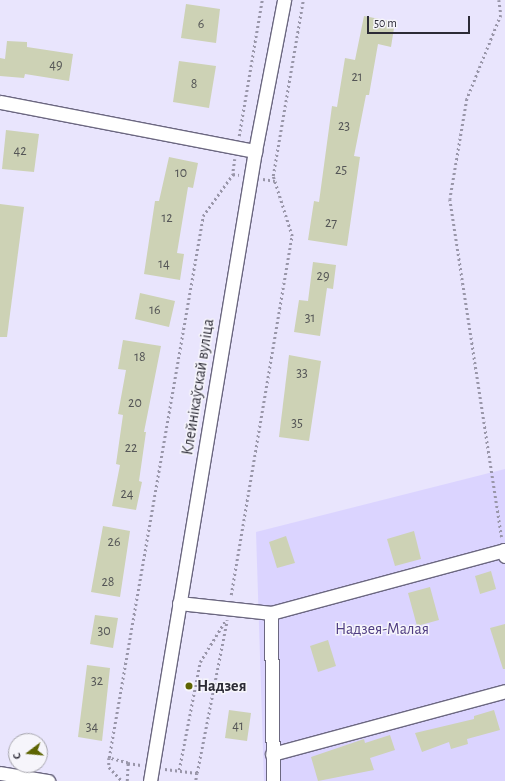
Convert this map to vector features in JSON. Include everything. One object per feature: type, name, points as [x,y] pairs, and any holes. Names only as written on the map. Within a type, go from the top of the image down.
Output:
[{"type":"street","name":"Клейнікаўскай вуліца","points":[[150,781],[255,151],[284,0]]},
{"type":"street","points":[[0,102],[255,151]]},
{"type":"street","points":[[179,603],[228,613],[270,614],[504,553]]},
{"type":"street","points":[[270,614],[273,781]]},
{"type":"street","points":[[272,754],[505,691]]},
{"type":"street","points":[[0,773],[48,781]]},
{"type":"path","points":[[122,781],[109,767],[109,758],[203,216],[233,174],[262,0]]},
{"type":"path","points":[[197,773],[228,613],[292,236],[273,176],[303,0]]},
{"type":"path","points":[[500,0],[501,15],[467,99],[450,199],[504,553]]},
{"type":"path","points":[[233,174],[275,181]]},
{"type":"path","points":[[179,770],[200,662],[228,613]]},
{"type":"path","points":[[109,758],[128,763]]},
{"type":"green space","name":"Надзея-Малая","points":[[505,469],[505,781],[264,781],[256,532]]},
{"type":"building","points":[[186,4],[220,9],[216,43],[181,38]]},
{"type":"building","points":[[364,16],[395,22],[391,47],[378,44],[369,95],[366,95],[354,156],[360,157],[347,246],[308,240],[314,201],[319,202],[332,106],[337,107],[345,58],[355,60]]},
{"type":"building","points":[[7,41],[27,42],[27,47],[73,54],[69,81],[25,74],[24,78],[0,76],[0,58],[5,59]]},
{"type":"building","points":[[179,61],[216,66],[209,108],[173,102]]},
{"type":"building","points":[[6,130],[39,134],[34,172],[2,169]]},
{"type":"building","points":[[169,157],[198,163],[193,188],[188,187],[177,253],[184,254],[180,280],[144,274],[155,201],[159,201]]},
{"type":"building","points":[[0,204],[24,207],[7,337],[0,337]]},
{"type":"building","points":[[313,262],[336,265],[333,289],[327,288],[320,336],[294,332],[299,300],[308,301]]},
{"type":"building","points":[[140,293],[175,301],[169,327],[135,319]]},
{"type":"building","points":[[123,340],[161,346],[144,432],[146,432],[139,481],[142,482],[136,510],[112,506],[120,465],[116,464],[123,415],[118,414],[126,370],[118,369]]},
{"type":"building","points":[[289,355],[321,361],[309,441],[279,437]]},
{"type":"building","points":[[103,526],[130,531],[120,597],[91,592]]},
{"type":"building","points":[[414,531],[421,559],[395,566],[387,539]]},
{"type":"building","points":[[286,536],[295,563],[277,568],[269,542]]},
{"type":"building","points":[[491,571],[496,589],[480,594],[475,576]]},
{"type":"building","points":[[430,587],[439,620],[417,626],[408,593]]},
{"type":"building","points":[[95,615],[118,618],[113,648],[90,644]]},
{"type":"building","points":[[505,624],[505,669],[503,669],[490,628]]},
{"type":"building","points":[[328,640],[336,666],[318,672],[310,646]]},
{"type":"building","points":[[87,665],[110,668],[102,741],[78,737]]},
{"type":"building","points":[[229,710],[251,713],[247,741],[225,738]]},
{"type":"building","points":[[494,710],[500,730],[467,739],[468,744],[451,749],[449,742],[422,752],[415,733],[474,719],[474,716]]},
{"type":"building","points":[[390,735],[395,750],[370,758],[374,770],[318,781],[311,757],[364,739],[365,743]]},
{"type":"place","name":"Надзея","points":[[189,686]]}]
